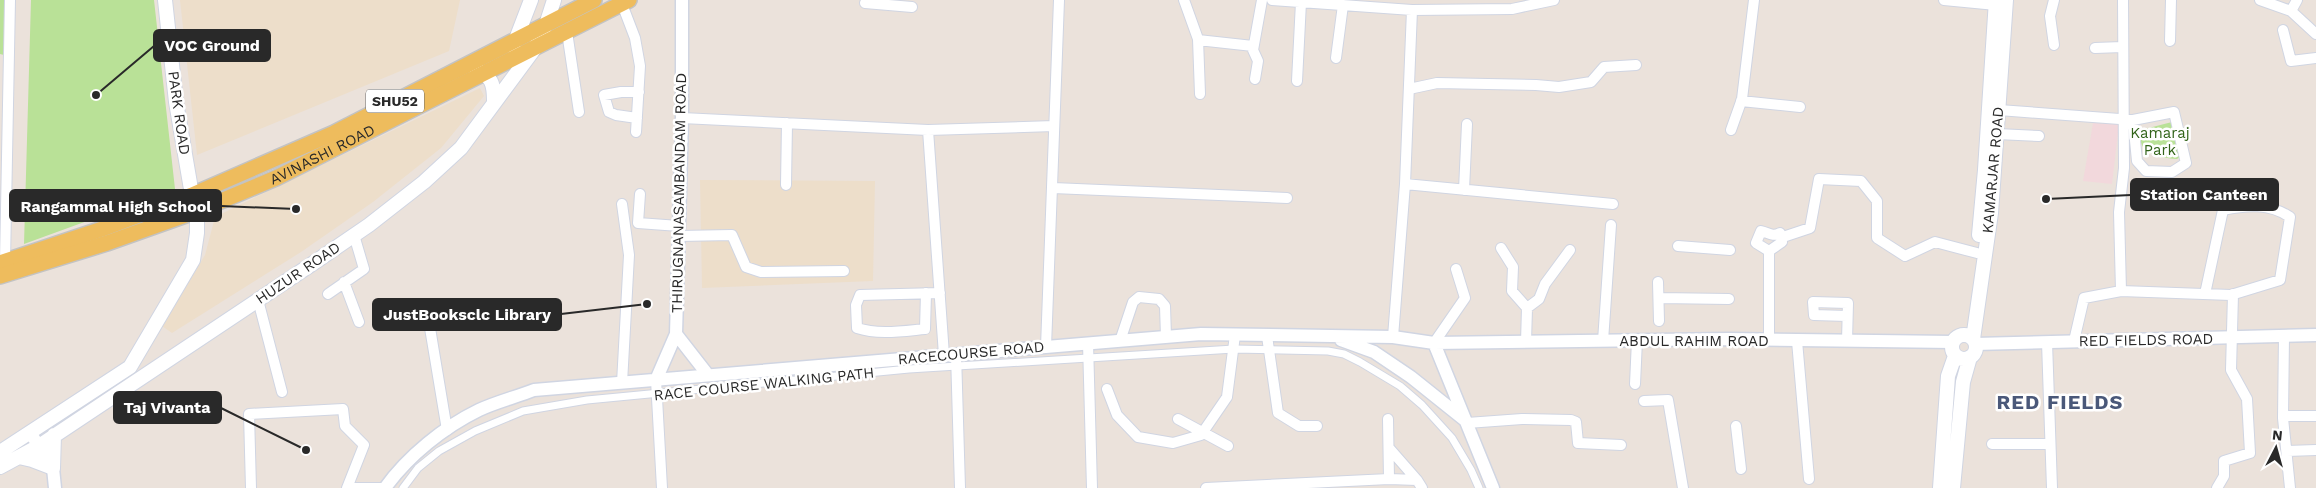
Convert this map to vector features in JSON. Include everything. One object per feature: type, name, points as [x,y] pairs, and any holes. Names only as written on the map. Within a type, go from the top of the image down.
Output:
[{"type":"main road","name":"PARK ROAD","points":[[131,375],[130,367],[193,260],[197,233],[197,211],[192,195],[176,102],[165,0]]},
{"type":"main road","points":[[508,61],[531,0]]},
{"type":"main road","name":"HUZUR ROAD","points":[[0,467],[39,446],[131,375],[258,300],[354,235],[424,182],[461,148],[535,48],[546,25],[554,0]]},
{"type":"main road","name":"AVINASHI ROAD","points":[[2,267],[192,195],[334,133],[594,0]]},
{"type":"main road","name":"AVINASHI ROAD","points":[[2,267],[106,243],[197,211],[294,170],[626,2]]},
{"type":"main road","points":[[1940,488],[1948,376],[1956,356],[1962,359],[1967,343],[1985,170],[1999,2]]},
{"type":"main road","name":"KAMARJAR ROAD","points":[[1954,488],[1967,343],[1991,213],[1999,110],[1999,2]]},
{"type":"main road","points":[[460,68],[472,67],[489,76],[494,84],[494,101]]},
{"type":"main road","points":[[0,452],[31,434],[80,400],[131,375]]},
{"type":"main road","points":[[18,457],[53,468],[54,435]]},
{"type":"street","points":[[2,267],[10,0]]},
{"type":"street","name":"THIRUGNANASAMBANDAM ROAD","points":[[682,0],[682,118],[676,334],[708,375]]},
{"type":"street","points":[[1046,347],[1059,0]]},
{"type":"street","points":[[1184,0],[1198,40],[1200,94]]},
{"type":"street","points":[[1255,79],[1258,61],[1253,46],[1262,0]]},
{"type":"street","points":[[1272,0],[1412,10],[1512,9],[1554,0]]},
{"type":"street","points":[[1730,130],[1741,101],[1754,0]]},
{"type":"street","points":[[1944,0],[1999,2]]},
{"type":"street","points":[[2054,0],[2050,16],[2054,45]]},
{"type":"street","points":[[2121,291],[2119,212],[2124,168],[2122,119],[2123,0]]},
{"type":"street","points":[[2170,41],[2171,0]]},
{"type":"street","points":[[2260,0],[2291,11],[2316,34]]},
{"type":"street","points":[[2291,11],[2297,0]]},
{"type":"street","points":[[626,2],[640,66],[636,132]]},
{"type":"street","points":[[1298,81],[1301,2]]},
{"type":"street","points":[[865,3],[912,7]]},
{"type":"street","points":[[1336,58],[1343,5]]},
{"type":"street","points":[[1393,337],[1404,184],[1412,10]]},
{"type":"street","points":[[2283,30],[2292,61],[2316,58]]},
{"type":"street","points":[[567,32],[579,112]]},
{"type":"street","points":[[1198,40],[1253,46]]},
{"type":"street","points":[[2095,48],[2122,47]]},
{"type":"street","points":[[1409,89],[1437,84],[1559,87],[1591,82],[1604,67],[1636,65]]},
{"type":"street","points":[[637,118],[609,112],[604,95],[621,92],[639,92]]},
{"type":"street","points":[[1741,101],[1800,108]]},
{"type":"street","points":[[1999,110],[2133,120],[2174,112],[2186,163],[2172,172],[2146,171],[2136,161],[2133,120]]},
{"type":"street","points":[[682,118],[928,130],[1054,126]]},
{"type":"street","points":[[786,185],[787,123]]},
{"type":"street","points":[[1464,190],[1467,124]]},
{"type":"street","points":[[928,130],[940,293],[952,359],[960,488]]},
{"type":"street","points":[[1997,134],[2039,136]]},
{"type":"street","points":[[1783,237],[1810,228],[1819,179],[1861,181],[1877,201],[1878,238],[1906,256],[1935,242],[1977,252]]},
{"type":"street","points":[[1404,184],[1613,204]]},
{"type":"street","points":[[1053,188],[1287,198]]},
{"type":"street","points":[[640,194],[638,223],[679,231],[732,235],[746,267],[761,272],[844,270]]},
{"type":"street","points":[[622,204],[629,255],[622,382]]},
{"type":"street","points":[[2074,341],[2076,324],[2084,298],[2121,291],[2205,294],[2233,294],[2280,280],[2290,217],[2278,209],[2248,205],[2223,210],[2205,294]]},
{"type":"street","points":[[1603,341],[1611,225]]},
{"type":"street","points":[[1769,251],[1756,243],[1761,231],[1776,236],[1780,233],[1783,237]]},
{"type":"street","points":[[328,294],[364,269],[354,235]]},
{"type":"street","points":[[1769,251],[1782,242],[1783,237]]},
{"type":"street","points":[[1678,246],[1730,250]]},
{"type":"street","points":[[1501,248],[1512,267],[1512,291],[1527,308],[1526,342]]},
{"type":"street","points":[[1527,308],[1539,299],[1545,284],[1570,250]]},
{"type":"street","points":[[1769,251],[1769,340]]},
{"type":"street","points":[[1456,269],[1465,298],[1434,343],[1493,488]]},
{"type":"street","points":[[344,282],[359,322]]},
{"type":"street","points":[[1658,282],[1658,321]]},
{"type":"street","points":[[926,293],[924,329],[891,332],[866,331],[857,328],[856,305],[860,295],[926,293],[940,293]]},
{"type":"street","points":[[2217,488],[2224,476],[2224,460],[2250,453],[2247,398],[2231,370],[2233,294]]},
{"type":"street","points":[[1120,341],[1133,302],[1139,297],[1159,299],[1165,306],[1166,337]]},
{"type":"street","points":[[1659,298],[1729,299]]},
{"type":"street","points":[[258,300],[282,392]]},
{"type":"street","points":[[426,304],[447,430]]},
{"type":"street","points":[[1847,316],[1847,341]]},
{"type":"street","points":[[662,488],[656,380],[676,334]]},
{"type":"street","name":"RACECOURSE ROAD","points":[[385,488],[394,476],[421,450],[447,430],[479,410],[534,390],[708,375],[952,359],[1046,347],[1201,334],[1393,337],[1434,343]]},
{"type":"street","points":[[1107,390],[1117,415],[1138,437],[1173,443],[1201,435],[1227,397],[1236,335]]},
{"type":"street","name":"RED FIELDS ROAD","points":[[1967,343],[2316,335]]},
{"type":"street","points":[[1267,336],[1278,413],[1299,426],[1317,426]]},
{"type":"street","points":[[2284,336],[2284,416],[2290,488]]},
{"type":"street","points":[[1334,337],[1374,352],[1411,377],[1466,422],[1522,419],[1571,420],[1576,422],[1578,443],[1621,445]]},
{"type":"street","points":[[1635,384],[1637,340]]},
{"type":"street","name":"ABDUL RAHIM ROAD","points":[[1434,343],[1769,340],[1967,343]]},
{"type":"street","points":[[1797,341],[1809,480]]},
{"type":"street","points":[[2047,342],[2052,488]]},
{"type":"street","points":[[1088,343],[1092,488]]},
{"type":"street","name":"RACE COURSE WALKING PATH","points":[[403,488],[418,468],[439,451],[475,431],[523,411],[587,400],[657,394],[952,359],[1088,358],[1234,349],[1344,354],[1400,386],[1422,405],[1452,438],[1472,470],[1479,488]]},
{"type":"street","points":[[1644,401],[1668,400],[1683,488]]},
{"type":"street","points":[[251,488],[249,414],[343,409],[345,426],[364,445],[347,488],[385,488]]},
{"type":"street","points":[[2284,416],[2316,416]]},
{"type":"street","points":[[1388,419],[1389,479]]},
{"type":"street","points":[[1178,420],[1228,446]]},
{"type":"street","points":[[1736,426],[1741,469]]},
{"type":"street","points":[[31,434],[53,468],[55,488]]},
{"type":"street","points":[[1992,444],[2050,444]]},
{"type":"street","points":[[1388,448],[1420,484]]},
{"type":"street","points":[[2286,451],[2316,450]]},
{"type":"street","points":[[1206,488],[1389,479],[1420,484]]},
{"type":"shaded area","points":[[180,0],[460,0],[449,51],[197,155]]},
{"type":"shaded area","points":[[480,88],[484,96],[441,148],[373,202],[301,252],[172,333],[162,326],[205,255],[215,217]]},
{"type":"shaded area","points":[[2093,123],[2119,124],[2112,184],[2083,181]]},
{"type":"shaded area","points":[[700,180],[875,181],[873,281],[702,288]]},
{"type":"green space","points":[[0,0],[5,0],[4,55],[0,54]]},
{"type":"green space","points":[[31,0],[154,0],[175,189],[24,244]]},
{"type":"green space","name":"Kamaraj Park","points":[[2172,122],[2180,157],[2177,159],[2163,157],[2150,153],[2145,149],[2141,144],[2141,130]]},
{"type":"place","name":"VOC Ground","points":[[96,95]]},
{"type":"place","name":"Station Canteen","points":[[2046,199]]},
{"type":"place","name":"Rangammal High School","points":[[296,209]]},
{"type":"place","name":"JustBooksclc Library","points":[[647,304]]},
{"type":"place","name":"Taj Vivanta","points":[[306,450]]},
{"type":"district","name":"RED FIELDS","points":[[2060,402]]}]
